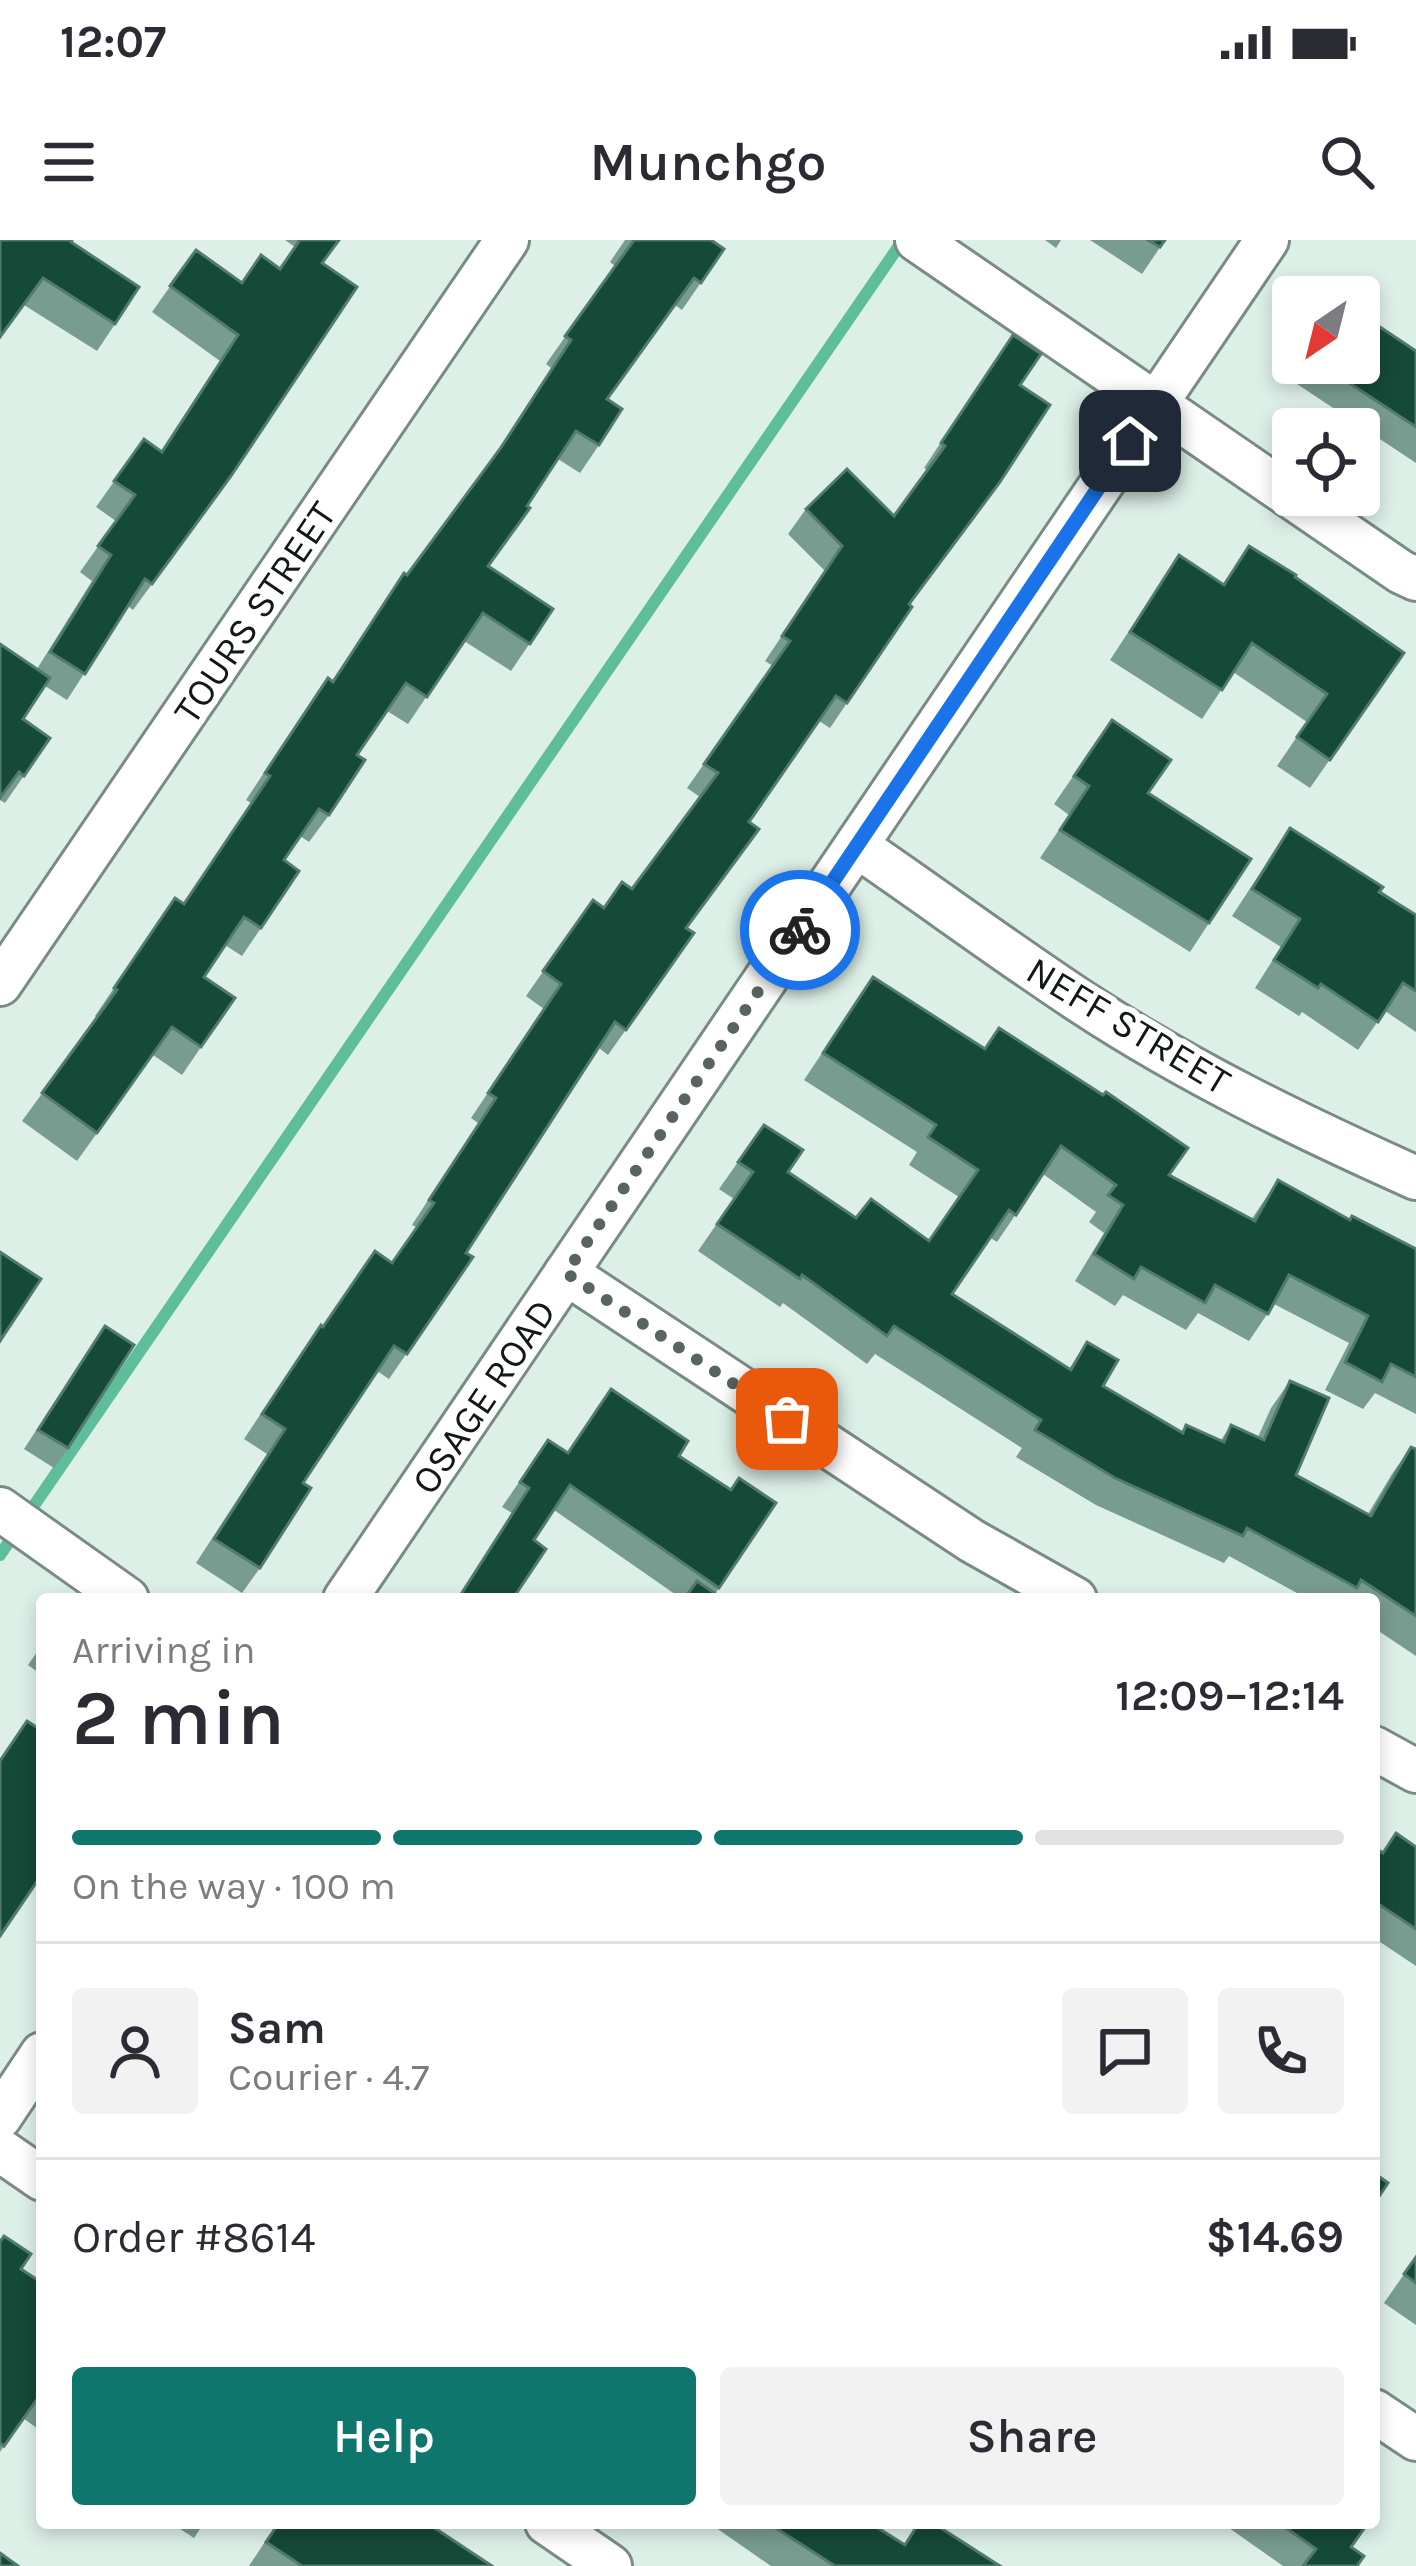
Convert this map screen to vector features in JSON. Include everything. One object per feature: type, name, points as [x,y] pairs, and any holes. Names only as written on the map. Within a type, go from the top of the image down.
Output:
[{"type":"street","name":"TOURS STREET","points":[[0,984],[507,240]]},
{"type":"street","name":"OSAGE ROAD","points":[[349,1593],[1267,240]]},
{"type":"street","points":[[930,249],[1416,579]]},
{"type":"street","name":"NEFF STREET","points":[[857,846],[1086,1005],[1200,1072],[1416,1178]]},
{"type":"street","points":[[566,1273],[972,1541],[1064,1593]]},
{"type":"street","points":[[0,1509],[119,1593]]},
{"type":"street","points":[[1380,1751],[1416,1771]]},
{"type":"street","points":[[0,2117],[36,2063]]},
{"type":"street","points":[[0,2150],[36,2175]]},
{"type":"street","points":[[1380,2415],[1416,2439]]},
{"type":"street","points":[[556,2529],[610,2566]]},
{"type":"building","points":[[0,240],[72,240],[139,287],[115,324],[43,278],[0,337]]},
{"type":"building","points":[[300,240],[339,240],[322,263],[357,287],[231,476],[152,584],[145,579],[85,674],[50,652],[111,555],[98,546],[135,495],[114,481],[144,439],[162,452],[238,335],[170,286],[196,250],[242,283],[261,255],[280,269]]},
{"type":"building","points":[[634,240],[711,240],[724,249],[701,283],[694,278],[607,399],[622,409],[599,445],[576,431],[488,566],[553,609],[530,644],[483,613],[427,697],[406,683],[357,755],[365,760],[329,815],[319,809],[284,860],[299,871],[261,928],[244,917],[204,977],[235,998],[201,1047],[172,1027],[97,1133],[42,1093],[117,990],[114,988],[175,898],[184,904],[270,776],[265,773],[328,678],[333,682],[404,573],[500,449],[571,340],[565,336]]},
{"type":"building","points":[[1380,327],[1416,351],[1416,427],[1351,384],[1380,384]]},
{"type":"building","points":[[1013,335],[1041,354],[1020,385],[1050,405],[1000,482],[909,604],[912,607],[847,703],[836,696],[749,822],[759,829],[686,928],[694,933],[626,1030],[615,1022],[466,1253],[473,1257],[407,1354],[394,1346],[303,1483],[311,1488],[260,1568],[214,1539],[285,1429],[262,1414],[375,1251],[392,1263],[496,1098],[488,1093],[561,984],[543,971],[593,900],[604,908],[622,882],[632,889],[718,773],[704,764],[790,641],[782,636],[842,546],[806,509],[847,469],[894,516],[945,446],[941,443]]},
{"type":"building","points":[[1249,546],[1404,653],[1330,760],[1297,737],[1327,694],[1252,643],[1222,690],[1130,632],[1179,555],[1224,585]]},
{"type":"building","points":[[0,644],[50,678],[23,719],[50,738],[24,776],[19,772],[0,798]]},
{"type":"building","points":[[1112,720],[1171,760],[1148,793],[1251,859],[1209,923],[1060,830],[1089,786],[1074,776]]},
{"type":"building","points":[[1290,828],[1383,887],[1379,892],[1416,915],[1416,991],[1403,983],[1378,1022],[1274,960],[1300,919],[1252,889]]},
{"type":"building","points":[[873,977],[985,1049],[999,1028],[1103,1095],[1106,1092],[1188,1148],[1169,1175],[1255,1221],[1278,1180],[1416,1249],[1416,1377],[1391,1364],[1382,1382],[1345,1362],[1368,1316],[1289,1275],[1268,1314],[1215,1285],[1205,1303],[1141,1267],[1134,1279],[1094,1254],[1123,1205],[1108,1195],[1116,1185],[1061,1146],[1016,1215],[1009,1210],[952,1294],[1071,1370],[1087,1342],[1118,1360],[1103,1386],[1183,1433],[1186,1425],[1224,1442],[1231,1425],[1264,1440],[1290,1381],[1329,1398],[1296,1475],[1371,1516],[1411,1447],[1416,1449],[1416,1616],[1361,1580],[1357,1588],[1247,1528],[1243,1536],[1115,1478],[1035,1430],[1041,1420],[894,1326],[887,1336],[802,1275],[800,1279],[717,1224],[753,1172],[738,1162],[764,1125],[803,1150],[788,1172],[856,1218],[871,1199],[929,1241],[978,1170],[928,1137],[936,1125],[823,1053]]},
{"type":"building","points":[[0,1252],[41,1279],[0,1341]]},
{"type":"building","points":[[105,1326],[134,1345],[68,1448],[38,1430]]},
{"type":"building","points":[[611,1389],[688,1441],[679,1456],[731,1490],[739,1478],[776,1503],[719,1588],[570,1485],[534,1540],[546,1549],[517,1593],[462,1593],[529,1488],[520,1482],[548,1440],[568,1453]]},
{"type":"building","points":[[697,1581],[714,1593],[688,1593]]},
{"type":"building","points":[[27,1721],[36,1727],[36,1883],[0,1936],[0,1761]]},
{"type":"building","points":[[1396,1833],[1416,1847],[1416,1929],[1380,1905],[1380,1851]]},
{"type":"building","points":[[4,2236],[31,2254],[21,2269],[36,2279],[36,2401],[4,2446],[0,2443],[0,2242]]},
{"type":"building","points":[[1416,2257],[1416,2283],[1404,2274]]},
{"type":"building","points":[[275,2529],[436,2529],[492,2566],[302,2566],[266,2542]]},
{"type":"building","points":[[777,2529],[880,2529],[905,2545],[915,2529],[942,2529],[1000,2566],[835,2566]]},
{"type":"building","points":[[1288,2529],[1364,2529],[1351,2547],[1364,2556],[1357,2566],[1303,2566],[1316,2549]]},
{"type":"building","points":[[0,2553],[18,2566],[0,2566]]},
{"type":"waterway","points":[[0,1555],[903,240]]},
{"type":"way so far","points":[[787,1419],[566,1273],[800,930]]},
{"type":"route","points":[[800,930],[1130,441]]}]
